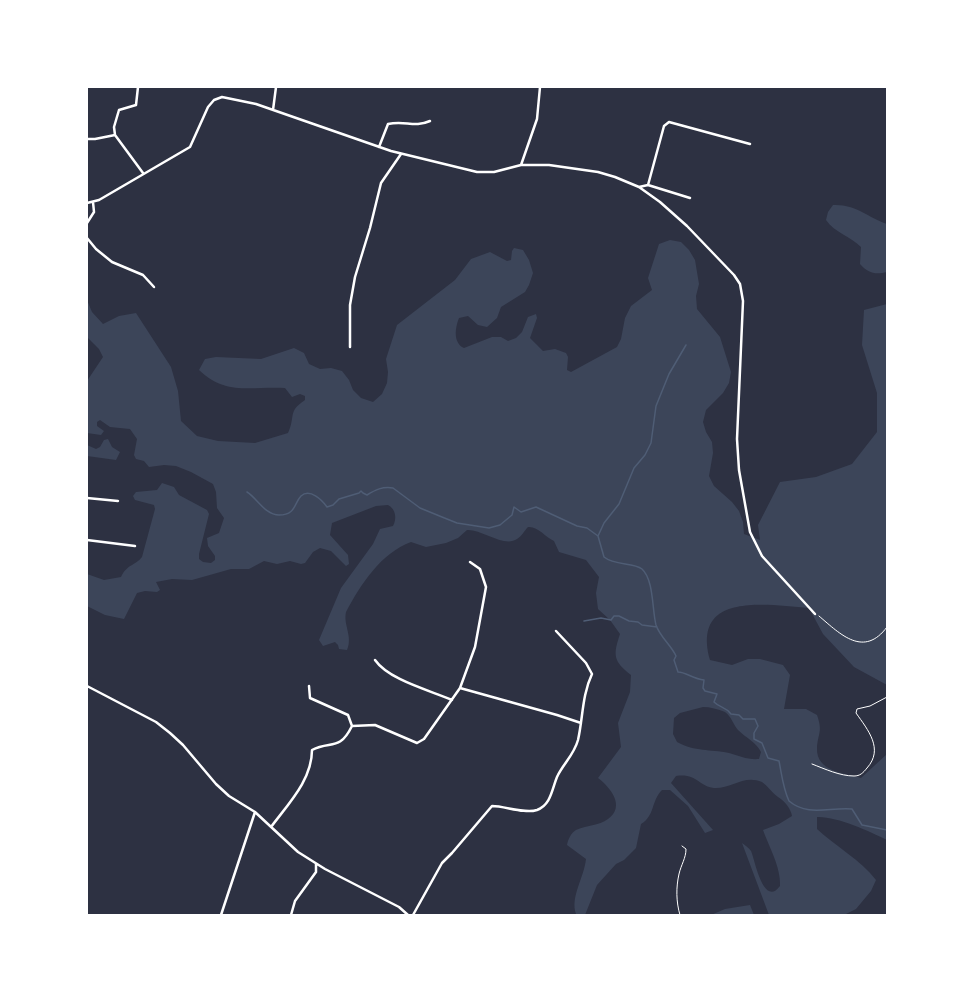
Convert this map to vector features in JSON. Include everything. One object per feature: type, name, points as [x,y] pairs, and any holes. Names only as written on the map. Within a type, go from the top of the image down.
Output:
[{"type":"street","points":[[138,87],[136,105],[119,110],[114,126],[115,135],[143,173]]},
{"type":"street","points":[[273,110],[276,87]]},
{"type":"street","points":[[521,166],[537,119],[540,87]]},
{"type":"street","points":[[87,203],[93,202],[110,194],[143,173],[190,147],[208,107],[214,100],[222,97],[239,100],[273,110],[401,154],[477,172],[494,172],[521,166],[568,166],[598,172],[639,188],[660,202],[687,226],[734,275],[740,284],[743,301],[738,439],[739,470],[750,532],[762,556],[815,614]]},
{"type":"street","points":[[379,147],[388,124],[400,122],[419,126],[430,121]]},
{"type":"street","points":[[648,185],[664,126],[669,122],[750,144]]},
{"type":"street","points":[[87,139],[115,135]]},
{"type":"street","points":[[350,347],[350,306],[355,277],[370,228],[381,183],[401,154]]},
{"type":"street","points":[[639,188],[648,185],[690,198]]},
{"type":"street","points":[[87,223],[94,212],[93,202]]},
{"type":"street","points":[[87,238],[96,249],[112,262],[143,275],[154,287]]},
{"type":"street","points":[[87,498],[118,501]]},
{"type":"street","points":[[87,540],[135,546]]},
{"type":"street","points":[[352,726],[375,725],[417,743],[424,739],[460,688],[475,647],[486,587],[480,569],[470,562]]},
{"type":"street","points":[[413,915],[442,862],[452,853],[492,806],[521,810],[537,810],[547,803],[558,775],[572,756],[578,740],[587,683],[592,674],[586,663],[556,631]]},
{"type":"street","points":[[375,660],[381,668],[395,676],[452,700]]},
{"type":"street","points":[[87,686],[156,722],[170,733],[183,745],[216,784],[229,796],[255,812],[286,844],[316,864],[399,907],[408,915]]},
{"type":"street","points":[[271,827],[302,784],[309,770],[312,750],[318,746],[336,745],[348,733],[352,726],[348,715],[310,698],[310,686]]},
{"type":"street","points":[[460,688],[581,723]]},
{"type":"street","points":[[221,915],[255,812]]},
{"type":"street","points":[[291,915],[295,901],[316,872],[316,864]]},
{"type":"path","points":[[815,614],[847,638],[859,643],[871,642],[881,635],[887,627]]},
{"type":"path","points":[[812,764],[840,774],[855,776],[862,774],[873,761],[875,748],[869,731],[856,713],[857,709],[870,706],[887,697]]},
{"type":"path","points":[[680,915],[676,892],[679,872],[686,856],[686,849],[682,846]]},
{"type":"shaded area","points":[[833,205],[841,205],[855,209],[887,224],[887,272],[872,272],[860,264],[861,247],[834,228],[826,220],[828,212]]},
{"type":"shaded area","points":[[670,240],[681,242],[689,250],[695,260],[699,284],[696,296],[697,309],[720,337],[731,372],[729,383],[723,393],[706,410],[703,422],[706,432],[712,442],[713,453],[709,476],[714,486],[732,502],[739,511],[743,522],[744,534],[760,540],[758,525],[780,482],[816,477],[852,464],[877,432],[877,393],[862,345],[864,310],[887,304],[887,685],[854,667],[823,634],[809,608],[773,605],[737,607],[722,612],[712,622],[707,638],[710,660],[732,665],[748,659],[760,659],[783,665],[790,675],[784,709],[806,709],[817,715],[820,729],[817,748],[818,756],[826,767],[840,773],[861,778],[887,754],[887,840],[843,821],[825,817],[817,817],[817,829],[863,866],[876,880],[871,891],[856,909],[844,915],[769,915],[742,843],[751,851],[760,879],[764,886],[769,891],[774,891],[780,886],[779,872],[763,830],[779,824],[792,816],[789,808],[762,782],[749,780],[720,788],[714,788],[704,785],[689,776],[676,776],[671,783],[713,830],[705,833],[688,806],[670,790],[662,790],[656,799],[649,817],[641,824],[636,848],[624,860],[616,864],[597,885],[585,915],[576,914],[576,894],[586,859],[567,845],[567,843],[574,831],[608,819],[616,808],[616,803],[611,792],[598,778],[621,747],[618,723],[630,692],[631,675],[621,666],[616,657],[616,647],[620,634],[610,620],[598,609],[596,593],[599,577],[586,560],[559,552],[554,541],[535,528],[528,527],[519,538],[512,541],[499,540],[473,530],[467,530],[458,538],[446,543],[426,547],[411,542],[400,547],[381,562],[365,580],[346,612],[345,617],[349,635],[349,645],[347,650],[339,649],[335,642],[323,646],[319,640],[341,588],[373,544],[380,529],[393,526],[395,514],[393,509],[388,505],[376,506],[332,523],[330,535],[348,555],[349,564],[346,566],[331,551],[320,548],[313,552],[305,563],[301,564],[290,561],[277,564],[264,561],[249,569],[231,569],[192,580],[172,579],[156,582],[160,590],[157,592],[145,591],[137,593],[124,619],[105,615],[87,606],[87,574],[104,580],[121,577],[128,567],[142,557],[155,509],[154,505],[135,500],[133,496],[136,492],[157,490],[162,483],[174,487],[179,495],[207,510],[209,514],[199,554],[199,559],[203,562],[211,563],[215,560],[215,556],[208,546],[207,538],[219,533],[224,518],[217,508],[216,492],[213,484],[176,466],[164,465],[149,467],[144,461],[136,459],[134,455],[137,439],[130,429],[110,427],[100,420],[97,422],[97,426],[104,431],[101,435],[87,433],[87,381],[103,357],[99,349],[87,337],[87,300],[92,312],[103,324],[119,316],[136,313],[171,367],[178,391],[181,421],[197,436],[218,441],[255,443],[288,433],[294,411],[299,404],[305,400],[305,396],[300,394],[292,397],[285,388],[239,388],[219,384],[199,370],[205,359],[216,357],[261,359],[294,348],[304,353],[309,364],[320,369],[331,368],[342,371],[349,380],[353,390],[361,398],[373,402],[382,394],[387,383],[388,372],[386,359],[397,325],[455,280],[471,259],[490,252],[507,261],[511,260],[512,251],[514,248],[523,250],[529,260],[533,273],[525,292],[501,307],[497,318],[487,327],[478,325],[468,316],[459,318],[456,331],[458,343],[464,348],[492,337],[501,337],[508,341],[516,338],[522,332],[528,317],[536,314],[537,318],[530,338],[543,351],[555,349],[566,353],[568,357],[567,370],[571,372],[617,347],[621,339],[625,318],[631,306],[652,290],[648,278],[659,244]],"holes":[[[703,707],[725,712],[738,730],[759,749],[761,752],[759,759],[697,749],[677,742],[673,734],[674,718],[680,713]]]},
{"type":"shaded area","points":[[108,439],[112,447],[120,452],[116,460],[87,456],[87,445],[96,449],[100,447],[104,440]]},
{"type":"shaded area","points":[[750,905],[754,915],[711,915],[725,909]]},
{"type":"waterway","points":[[686,345],[669,374],[656,406],[651,443],[645,455],[634,468],[619,504],[604,523],[598,536],[604,557],[613,562],[634,565],[642,569],[646,574],[651,588],[656,625],[676,656],[674,660],[678,672],[704,680],[703,688],[705,691],[717,694],[714,702],[731,714],[739,715],[743,719],[755,719],[758,726],[754,733],[754,739],[762,743],[768,758],[779,761],[784,787],[789,801],[796,806],[811,810],[852,809],[862,825],[887,830]]},
{"type":"waterway","points":[[247,492],[265,509],[279,515],[292,511],[301,496],[308,493],[316,496],[327,507],[333,505],[339,499],[361,491],[367,495],[379,489],[393,488],[420,508],[457,523],[489,528],[500,525],[512,515],[514,507],[521,512],[536,507],[577,526],[587,528],[598,536]]},
{"type":"waterway","points":[[584,621],[601,618],[611,620],[614,616],[619,616],[629,621],[638,622],[642,625],[657,627]]}]
